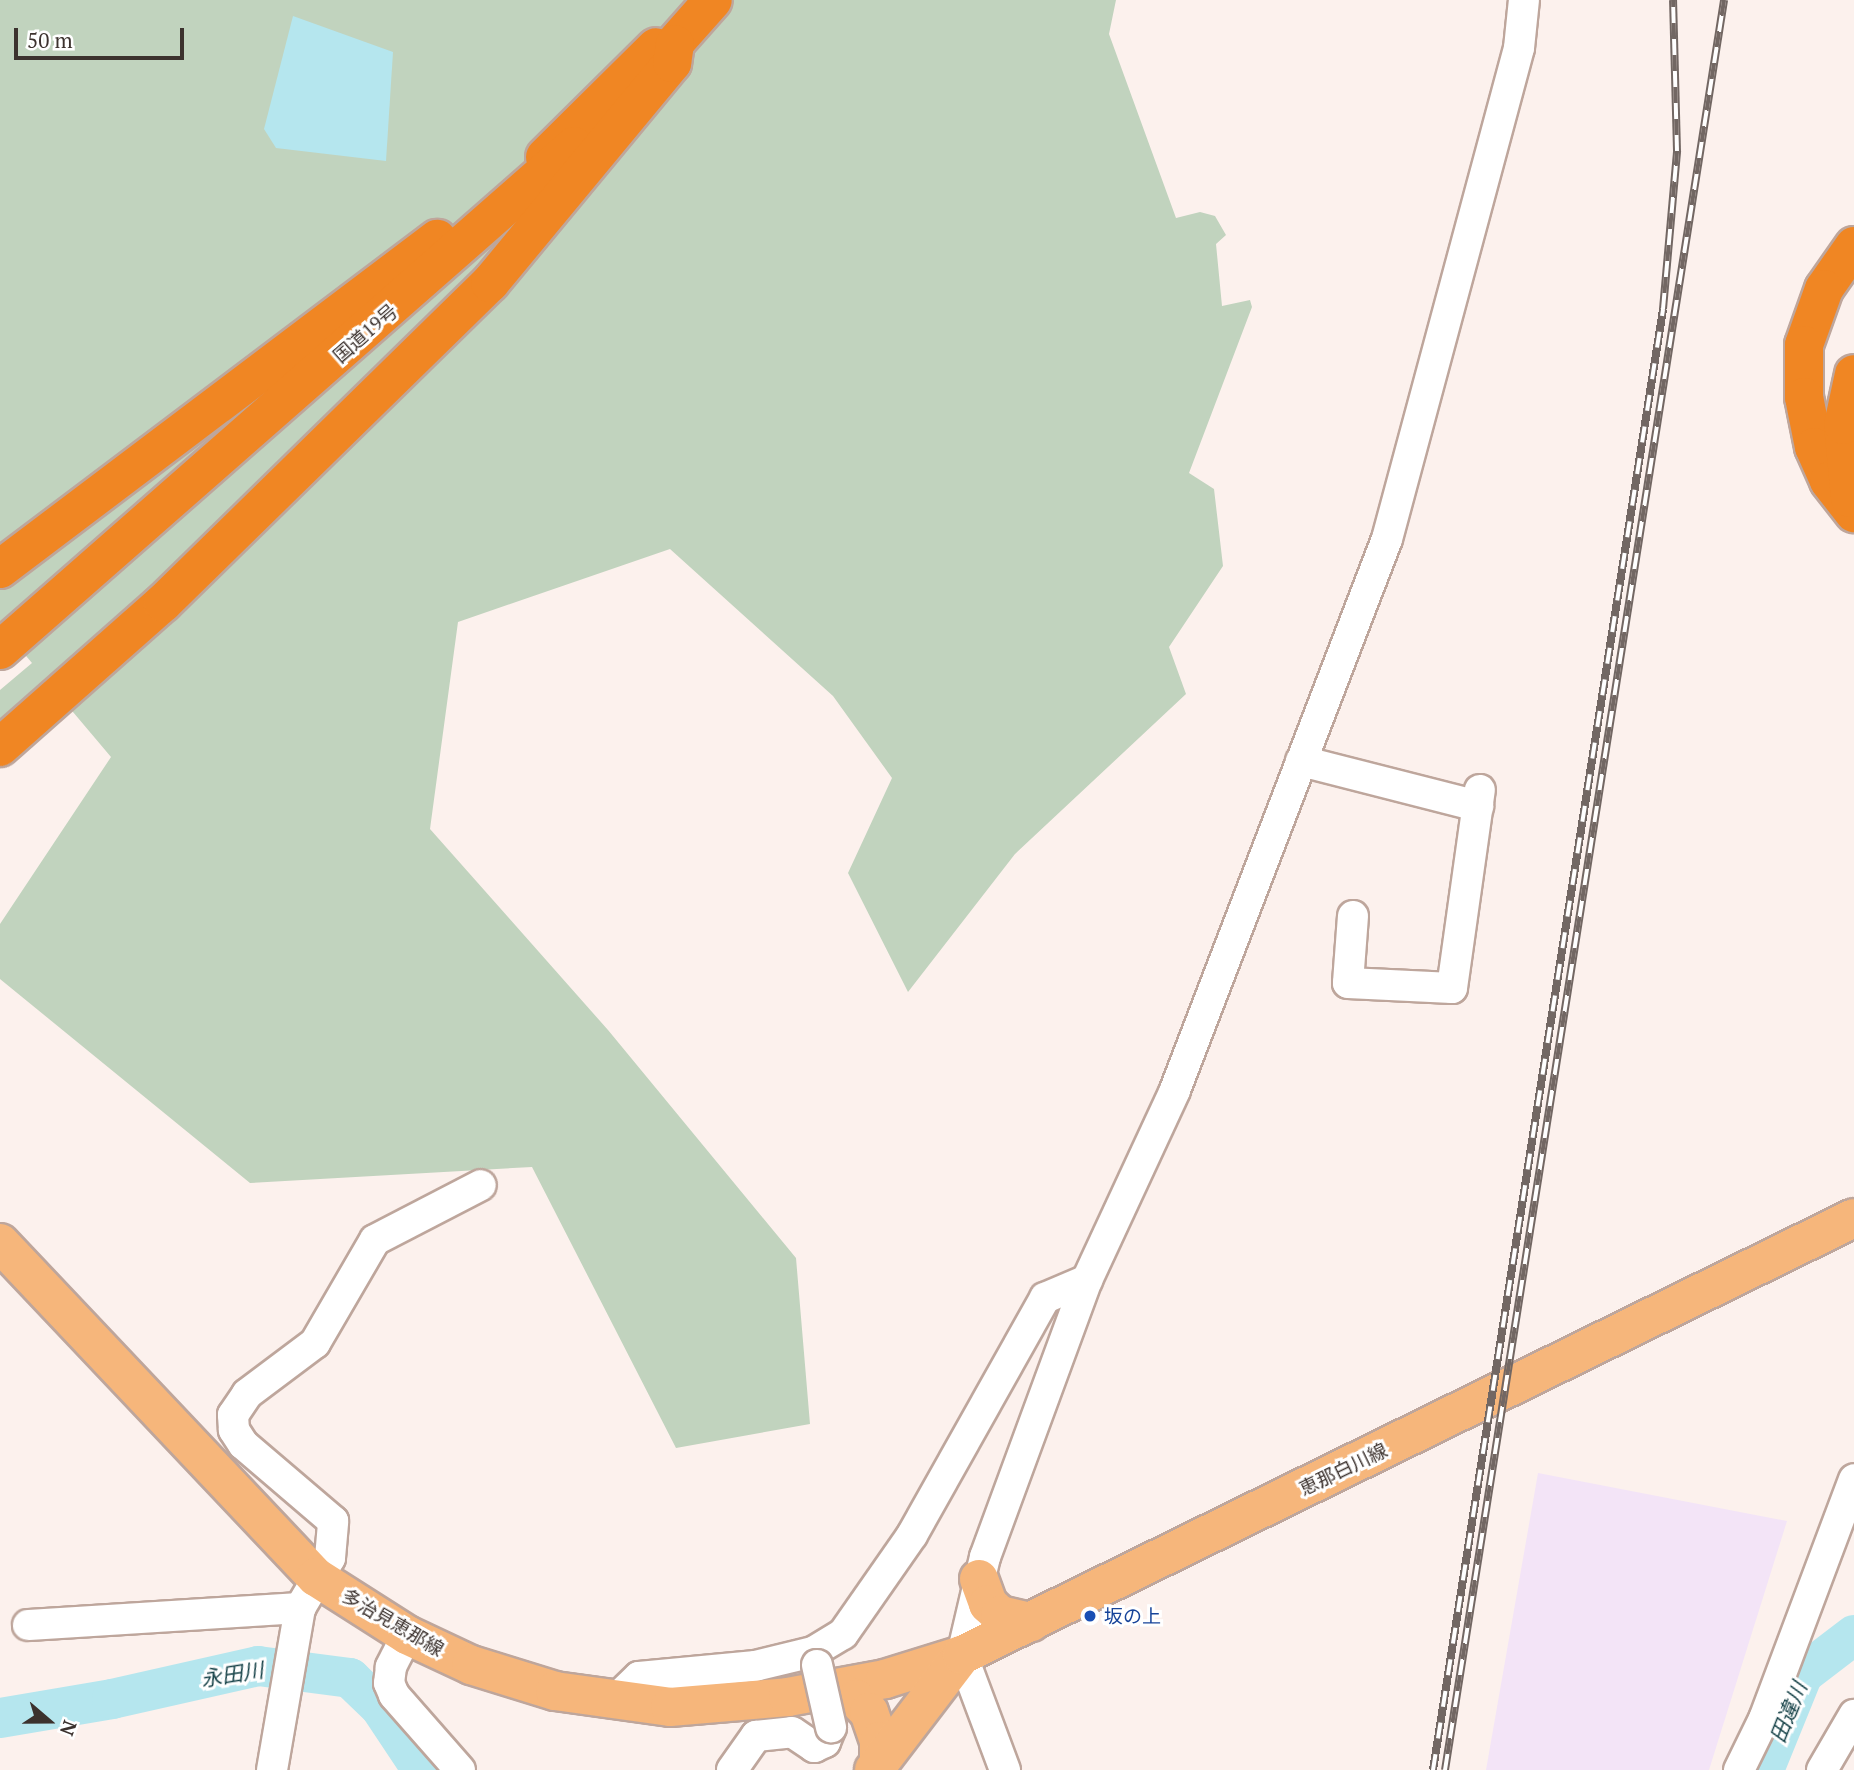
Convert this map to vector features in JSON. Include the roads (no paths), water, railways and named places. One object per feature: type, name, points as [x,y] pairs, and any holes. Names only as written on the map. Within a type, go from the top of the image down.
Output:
[{"type":"highway","points":[[0,569],[441,236],[545,145],[681,5],[695,0]]},
{"type":"highway","name":"国道19号","points":[[0,633],[472,225],[661,42],[695,0]]},
{"type":"highway","name":"国道19号","points":[[0,650],[545,175],[675,44],[713,0]]},
{"type":"highway","points":[[0,747],[163,603],[490,283],[672,63],[675,44]]},
{"type":"highway","points":[[1853,512],[1829,481],[1814,447],[1804,397],[1804,345],[1824,289],[1854,246]]},
{"type":"highway","points":[[1853,512],[1843,425],[1854,374]]},
{"type":"main road","name":"恵那白川線","points":[[876,1767],[962,1655],[1854,1218]]},
{"type":"main road","name":"多治見恵那線","points":[[0,1243],[308,1593],[495,1672],[555,1691],[670,1707],[738,1703],[821,1669],[885,1679],[962,1655]]},
{"type":"main road","points":[[979,1579],[988,1604],[1000,1615],[1031,1622]]},
{"type":"main road","points":[[821,1669],[869,1712],[879,1741],[876,1767]]},
{"type":"street","points":[[1004,1770],[962,1655],[979,1579],[1087,1280],[1175,1090],[1387,539],[1520,48],[1524,0]]},
{"type":"street","points":[[1301,761],[1479,798],[1452,988],[1348,983],[1353,916]]},
{"type":"street","points":[[272,1770],[290,1653],[308,1593],[330,1558],[333,1521],[243,1444],[234,1430],[233,1415],[247,1394],[314,1343],[375,1240],[481,1185]]},
{"type":"street","points":[[732,1770],[756,1736],[792,1732],[814,1747],[825,1742],[831,1727],[821,1669],[912,1535],[1045,1298],[1087,1280]]},
{"type":"street","points":[[1739,1770],[1764,1719],[1854,1479]]},
{"type":"street","points":[[28,1625],[308,1593]]},
{"type":"street","points":[[407,1635],[391,1667],[389,1683],[394,1695],[460,1770]]},
{"type":"street","points":[[1822,1770],[1854,1715]]},
{"type":"water","points":[[293,16],[393,52],[386,161],[276,148],[264,129]]},
{"type":"waterway","name":"田違川","points":[[1764,1770],[1803,1674],[1854,1635]]},
{"type":"waterway","name":"永田川","points":[[0,1718],[112,1699],[258,1666],[350,1678],[380,1707],[422,1770]]},
{"type":"railway","points":[[1433,1770],[1663,309],[1677,151],[1673,0]]},
{"type":"railway","points":[[1445,1770],[1724,0]]},
{"type":"place","name":"坂の上","points":[[1090,1616]]}]
